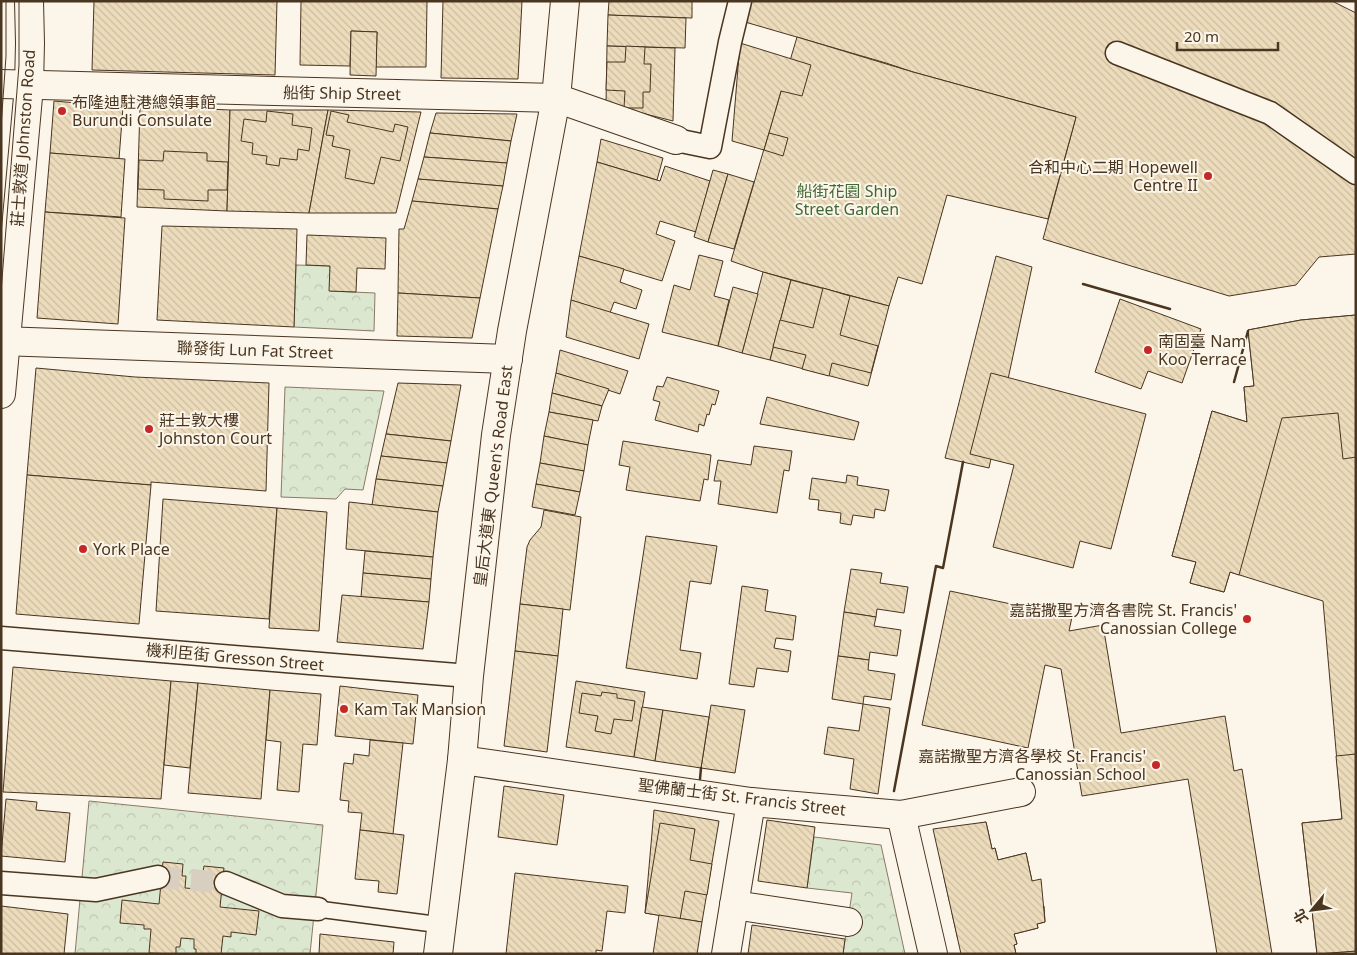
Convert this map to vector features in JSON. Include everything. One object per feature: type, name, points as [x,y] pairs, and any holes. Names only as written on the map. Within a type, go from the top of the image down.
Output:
[{"type":"street","name":"莊士敦道 Johnston Road","points":[[1,394],[4,341],[29,86],[29,1]]},
{"type":"street","name":"皇后大道東 Queen's Road East","points":[[438,954],[462,760],[469,676],[496,436],[508,359],[556,98],[565,1]]},
{"type":"street","points":[[676,140],[710,147],[738,10]]},
{"type":"street","points":[[1117,53],[1270,113],[1356,173]]},
{"type":"street","name":"船街 Ship Street","points":[[1,84],[556,98],[676,140]]},
{"type":"street","name":"聯發街 Lun Fat Street","points":[[4,341],[508,359]]},
{"type":"street","name":"機利臣街 Gresson Street","points":[[1,638],[469,676]]},
{"type":"street","name":"聖佛蘭士街 St. Francis Street","points":[[462,760],[751,802],[901,815],[1021,792]]},
{"type":"street","points":[[726,954],[751,802]]},
{"type":"street","points":[[901,815],[933,954]]},
{"type":"street","points":[[1,883],[96,890],[158,877]]},
{"type":"street","points":[[226,883],[282,906],[318,909]]},
{"type":"street","points":[[734,905],[848,922]]},
{"type":"lane","points":[[318,909],[441,925]]},
{"type":"green space","points":[[296,265],[330,266],[330,291],[375,293],[374,331],[294,327]]},
{"type":"green space","points":[[285,387],[384,391],[363,490],[345,489],[336,499],[281,497]]},
{"type":"green space","points":[[89,801],[323,825],[310,954],[75,954]]},
{"type":"green space","points":[[814,837],[881,845],[905,954],[843,954],[852,893],[807,888]]},
{"type":"building","points":[[94,1],[277,1],[275,75],[92,70]]},
{"type":"building","points":[[301,1],[427,1],[426,67],[376,67],[377,32],[351,31],[350,66],[300,65]]},
{"type":"building","points":[[443,1],[522,1],[518,79],[441,78]]},
{"type":"building","points":[[609,1],[692,1],[692,18],[608,15]]},
{"type":"building","name":"合和中心二期 Hopewell Centre II","points":[[751,1],[1332,1],[1356,13],[1356,254],[1319,257],[1296,285],[1229,296],[1043,239],[1076,117],[913,72],[745,22]]},
{"type":"building","points":[[608,15],[686,18],[685,48],[607,46]]},
{"type":"building","points":[[351,31],[377,32],[376,76],[350,75]]},
{"type":"building","name":"船街花園 Ship Street Garden","points":[[797,37],[913,72],[1076,117],[1048,219],[947,195],[922,284],[898,277],[889,306],[763,272],[731,261]]},
{"type":"building","points":[[740,43],[811,65],[802,96],[781,91],[764,150],[732,141]]},
{"type":"building","points":[[607,46],[675,48],[673,121],[606,104]]},
{"type":"building","points":[[626,46],[645,47],[644,64],[651,64],[650,92],[643,92],[643,108],[624,108],[625,91],[606,90],[607,62],[625,62]]},
{"type":"building","points":[[54,101],[123,107],[119,159],[50,153]]},
{"type":"building","points":[[140,106],[230,110],[227,211],[137,207]]},
{"type":"building","points":[[230,110],[328,110],[309,213],[227,211]]},
{"type":"building","points":[[328,110],[421,112],[396,213],[309,213]]},
{"type":"building","points":[[267,111],[293,114],[292,125],[312,128],[309,151],[298,149],[297,160],[280,158],[279,166],[266,164],[267,156],[252,154],[253,143],[241,141],[244,119],[266,122]]},
{"type":"building","points":[[331,111],[349,115],[347,122],[393,132],[395,124],[408,127],[400,161],[381,157],[374,184],[345,178],[350,150],[332,146],[334,136],[326,135]]},
{"type":"building","points":[[436,113],[517,114],[511,141],[430,133]]},
{"type":"building","points":[[430,133],[511,141],[507,163],[424,157]]},
{"type":"building","points":[[769,133],[788,138],[783,156],[764,150]]},
{"type":"building","points":[[601,139],[663,158],[657,180],[597,162]]},
{"type":"building","points":[[164,151],[207,153],[207,161],[228,162],[227,190],[208,190],[208,201],[164,199],[164,190],[138,189],[139,160],[163,161]]},
{"type":"building","points":[[50,153],[125,159],[121,217],[45,212]]},
{"type":"building","points":[[424,157],[507,163],[503,186],[418,179]]},
{"type":"building","points":[[597,162],[660,181],[665,166],[710,181],[696,232],[660,221],[656,234],[675,241],[662,281],[579,256]]},
{"type":"building","points":[[713,170],[728,174],[708,242],[694,237]]},
{"type":"building","points":[[728,174],[754,182],[734,249],[708,242]]},
{"type":"building","points":[[418,179],[503,186],[498,209],[412,201]]},
{"type":"building","points":[[412,201],[498,209],[480,298],[398,293],[399,229],[404,229]]},
{"type":"building","points":[[45,212],[125,218],[118,324],[37,318]]},
{"type":"building","points":[[162,226],[297,229],[294,327],[157,320]]},
{"type":"building","points":[[307,235],[386,238],[385,269],[357,268],[356,292],[329,291],[330,266],[306,265]]},
{"type":"building","points":[[699,255],[723,261],[714,296],[729,300],[718,346],[662,332],[674,285],[690,290]]},
{"type":"building","points":[[579,256],[624,269],[620,282],[642,290],[636,309],[614,302],[610,313],[571,300]]},
{"type":"building","points":[[996,256],[1032,267],[989,468],[945,458]]},
{"type":"building","points":[[763,272],[791,280],[770,360],[742,353]]},
{"type":"building","points":[[791,280],[889,306],[868,386],[770,360]]},
{"type":"building","points":[[733,287],[758,294],[742,353],[718,346]]},
{"type":"building","points":[[823,288],[850,296],[840,335],[878,346],[871,373],[832,363],[829,376],[802,369],[806,355],[773,347],[780,320],[813,328]]},
{"type":"building","points":[[398,293],[480,298],[472,338],[397,336]]},
{"type":"building","name":"南固臺 Nam Koo Terrace","points":[[1120,299],[1201,329],[1182,383],[1148,371],[1141,389],[1095,372]]},
{"type":"building","points":[[571,300],[649,324],[639,359],[566,337]]},
{"type":"building","points":[[1356,315],[1356,951],[1317,954],[1302,823],[1342,819],[1323,601],[1230,572],[1224,592],[1190,583],[1196,562],[1172,556],[1212,411],[1247,422],[1244,387],[1254,386],[1248,330],[1301,320]]},
{"type":"building","points":[[1356,315],[1356,457],[1343,459],[1338,413],[1282,418],[1239,575],[1230,572],[1224,592],[1190,583],[1196,562],[1172,556],[1212,411],[1247,422],[1244,387],[1254,386],[1248,330],[1301,320]]},
{"type":"building","points":[[560,350],[628,371],[620,394],[556,373]]},
{"type":"building","name":"莊士敦大樓 Johnston Court","points":[[36,368],[135,377],[269,383],[266,491],[151,482],[151,485],[27,475]]},
{"type":"building","points":[[556,373],[609,389],[602,406],[552,393]]},
{"type":"building","points":[[991,373],[1146,414],[1111,549],[1080,541],[1073,568],[993,547],[1014,465],[970,454]]},
{"type":"building","points":[[667,377],[719,391],[715,405],[712,404],[704,426],[699,424],[698,432],[655,420],[660,402],[653,400],[657,386],[663,387]]},
{"type":"building","points":[[398,383],[461,385],[451,441],[386,434]]},
{"type":"building","points":[[552,393],[602,406],[598,421],[549,412]]},
{"type":"building","points":[[767,397],[859,422],[854,440],[760,424]]},
{"type":"building","points":[[549,412],[593,420],[588,445],[544,436]]},
{"type":"building","points":[[386,434],[451,441],[447,463],[381,456]]},
{"type":"building","points":[[544,436],[588,445],[584,471],[540,463]]},
{"type":"building","points":[[623,441],[711,455],[708,480],[704,479],[700,501],[626,490],[630,467],[619,465]]},
{"type":"building","points":[[754,446],[792,451],[789,471],[784,470],[777,513],[718,504],[721,481],[714,481],[718,460],[751,465]]},
{"type":"building","points":[[381,456],[447,463],[443,486],[376,479]]},
{"type":"building","points":[[540,463],[584,471],[580,492],[536,484]]},
{"type":"building","name":"York Place","points":[[27,475],[151,485],[139,624],[16,614]]},
{"type":"building","points":[[847,475],[858,477],[857,485],[889,490],[885,511],[875,509],[874,518],[853,515],[851,525],[840,523],[841,513],[818,510],[819,500],[809,499],[812,478],[846,483]]},
{"type":"building","points":[[376,479],[443,486],[438,512],[372,505]]},
{"type":"building","points":[[536,484],[580,492],[575,515],[532,507]]},
{"type":"building","points":[[163,499],[277,508],[269,619],[156,611]]},
{"type":"building","points":[[349,502],[438,512],[433,557],[346,549]]},
{"type":"building","points":[[277,508],[327,512],[319,631],[269,628]]},
{"type":"building","points":[[544,510],[581,517],[570,610],[520,604],[527,547],[530,540],[541,527]]},
{"type":"building","points":[[646,536],[717,546],[711,584],[690,581],[680,650],[701,653],[697,679],[626,668]]},
{"type":"building","points":[[365,551],[433,557],[431,579],[363,573]]},
{"type":"building","points":[[851,569],[882,573],[880,583],[908,587],[904,613],[877,609],[876,617],[844,612]]},
{"type":"building","points":[[363,573],[431,579],[429,602],[361,597]]},
{"type":"building","points":[[742,586],[768,590],[765,611],[796,616],[793,640],[776,638],[774,648],[791,651],[788,672],[757,668],[754,687],[729,684]]},
{"type":"building","points":[[950,591],[1072,617],[1069,631],[1103,625],[1121,733],[1225,716],[1234,771],[1242,769],[1272,954],[1217,954],[1188,779],[1082,796],[1061,669],[1045,665],[1028,748],[922,725]]},
{"type":"building","points":[[342,595],[429,602],[423,649],[337,642]]},
{"type":"building","points":[[520,604],[563,609],[558,656],[515,651]]},
{"type":"building","points":[[844,612],[876,617],[874,626],[901,630],[897,656],[870,652],[869,660],[838,656]]},
{"type":"building","points":[[515,651],[558,656],[547,752],[504,746]]},
{"type":"building","points":[[838,656],[869,660],[868,670],[895,674],[891,700],[864,696],[863,704],[832,699]]},
{"type":"building","points":[[13,667],[171,681],[161,799],[3,792]]},
{"type":"building","points":[[171,681],[198,683],[190,768],[164,765]]},
{"type":"building","points":[[576,681],[645,692],[634,757],[566,747]]},
{"type":"building","points":[[198,683],[270,690],[261,799],[188,793]]},
{"type":"building","points":[[340,686],[418,695],[413,744],[335,736]]},
{"type":"building","points":[[270,690],[321,694],[317,745],[303,744],[299,792],[277,790],[281,742],[266,740]]},
{"type":"building","points":[[602,692],[617,694],[617,698],[635,701],[632,721],[614,719],[611,734],[595,731],[598,716],[579,713],[582,693],[601,696]]},
{"type":"building","points":[[863,704],[890,708],[878,794],[850,789],[854,759],[824,754],[828,727],[859,731]]},
{"type":"building","points":[[711,705],[745,710],[735,773],[701,768]]},
{"type":"building","points":[[642,707],[663,710],[655,761],[634,757]]},
{"type":"building","points":[[663,710],[709,717],[701,768],[655,761]]},
{"type":"building","points":[[370,740],[403,743],[393,834],[360,830],[362,813],[348,812],[349,801],[340,800],[344,763],[353,764],[354,754],[369,756]]},
{"type":"building","points":[[1356,754],[1356,951],[1317,954],[1302,823],[1342,819],[1336,756]]},
{"type":"building","points":[[504,786],[564,795],[557,845],[498,837]]},
{"type":"building","points":[[6,799],[37,802],[36,810],[70,813],[65,862],[1,856]]},
{"type":"building","points":[[654,810],[719,821],[702,922],[645,913]]},
{"type":"building","points":[[767,820],[815,827],[807,888],[758,881]]},
{"type":"building","points":[[986,822],[992,849],[995,848],[998,860],[1026,853],[1032,881],[1008,887],[1012,904],[1037,899],[1038,907],[1044,906],[1045,922],[1037,924],[1038,928],[1014,934],[1017,944],[1014,945],[1016,954],[992,954],[988,933],[958,940],[952,913],[974,908],[972,899],[950,904],[944,877],[974,870],[965,829],[973,827],[972,825]]},
{"type":"building","points":[[986,822],[992,849],[995,848],[998,860],[1026,853],[1032,881],[1041,879],[1045,922],[1037,924],[1038,928],[1014,934],[1017,944],[1014,945],[1016,954],[961,954],[933,829]]},
{"type":"building","points":[[660,823],[695,829],[690,860],[712,864],[707,895],[685,891],[680,919],[645,913]]},
{"type":"building","points":[[360,830],[404,835],[397,894],[378,892],[379,881],[355,879]]},
{"type":"building","points":[[163,862],[183,864],[182,876],[186,876],[185,888],[198,889],[199,877],[202,878],[204,866],[224,868],[220,907],[259,911],[256,935],[231,932],[231,937],[223,936],[221,954],[196,954],[194,939],[181,938],[180,947],[176,947],[176,954],[149,953],[151,929],[144,929],[144,925],[120,923],[122,900],[159,904]]},
{"type":"building","points":[[515,873],[628,886],[625,913],[607,911],[602,951],[596,950],[596,954],[506,954]]},
{"type":"building","points":[[1,906],[68,914],[64,954],[1,954]]},
{"type":"building","points":[[659,915],[702,922],[697,954],[653,954]]},
{"type":"building","points":[[752,925],[845,939],[843,954],[748,954]]},
{"type":"building","points":[[320,934],[394,942],[393,954],[319,954]]},
{"type":"tunnel","points":[[158,877],[226,883]]},
{"type":"tram line","points":[[1,127],[6,56],[6,1]]},
{"type":"tram line","points":[[1,292],[19,65],[19,1]]},
{"type":"wall","points":[[1083,284],[1170,309]]},
{"type":"wall","points":[[1234,382],[1248,331]]},
{"type":"wall","points":[[894,791],[936,566],[943,568],[963,462]]},
{"type":"wall","points":[[700,779],[701,768]]},
{"type":"place","name":"布隆迪駐港總領事館 Burundi Consulate","points":[[62,111]]},
{"type":"place","name":"合和中心二期 Hopewell Centre II","points":[[1208,176]]},
{"type":"place","name":"南固臺 Nam Koo Terrace","points":[[1148,350]]},
{"type":"place","name":"莊士敦大樓 Johnston Court","points":[[149,429]]},
{"type":"place","name":"York Place","points":[[83,549]]},
{"type":"place","name":"嘉諾撒聖方濟各書院 St. Francis' Canossian College","points":[[1247,619]]},
{"type":"place","name":"Kam Tak Mansion","points":[[344,709]]},
{"type":"place","name":"嘉諾撒聖方濟各學校 St. Francis' Canossian School","points":[[1156,765]]}]
